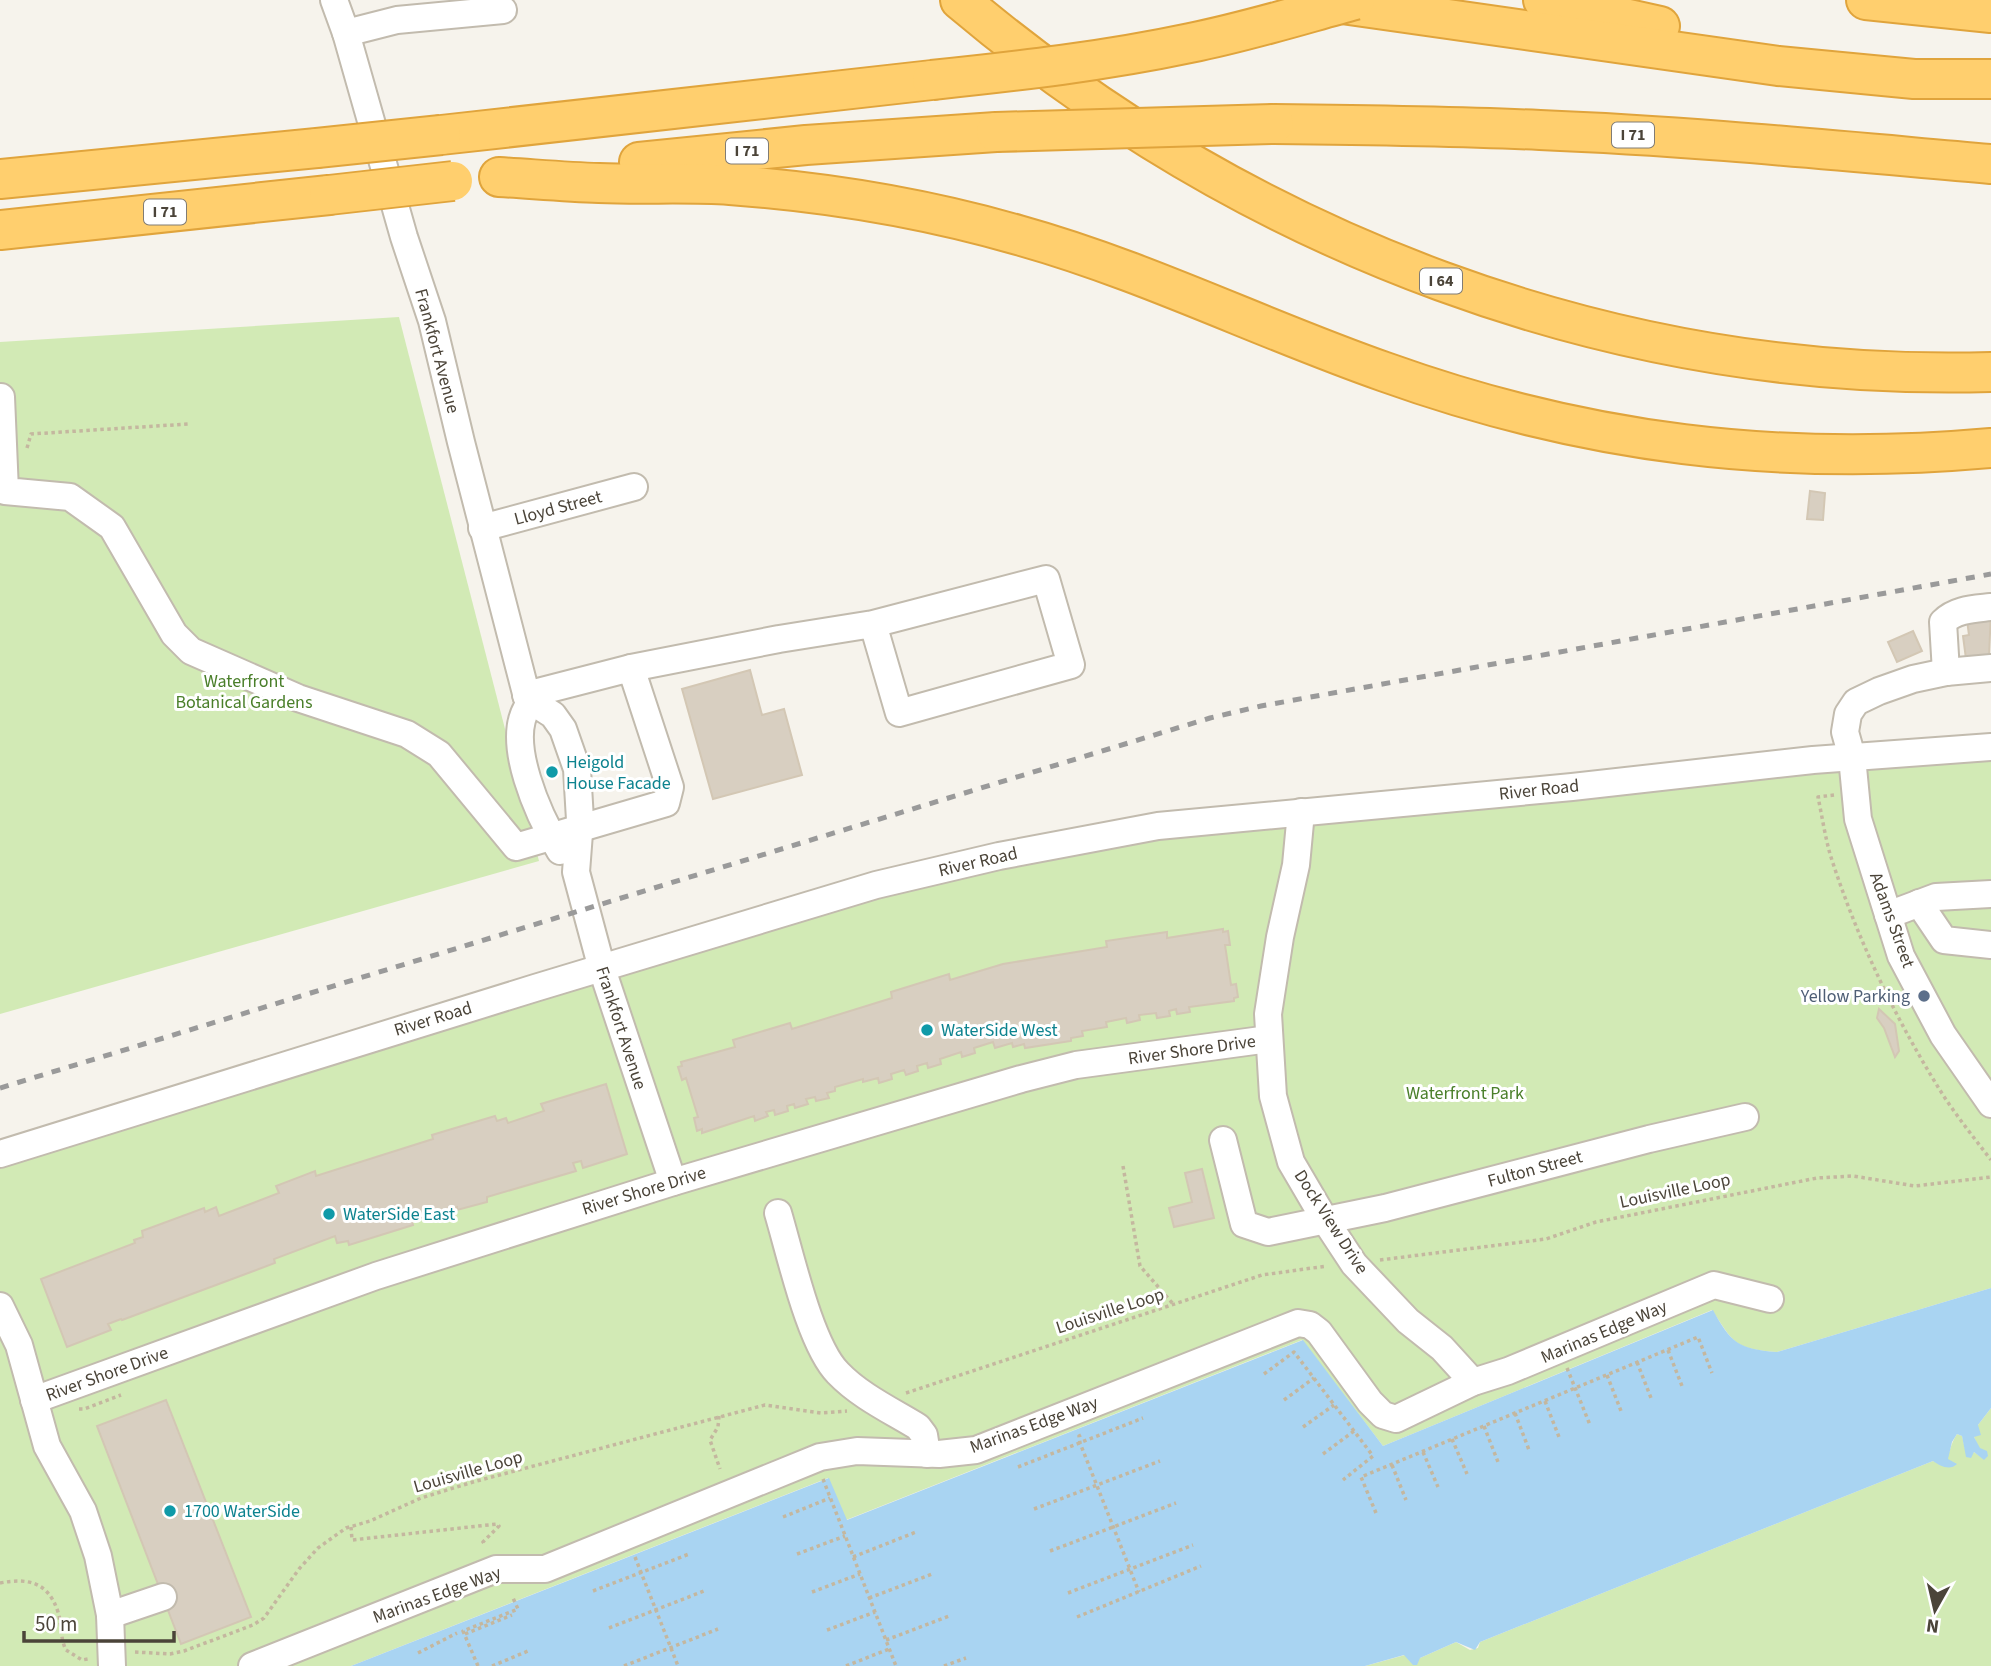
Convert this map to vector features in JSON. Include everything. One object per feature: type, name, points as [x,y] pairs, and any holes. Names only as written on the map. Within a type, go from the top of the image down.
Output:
[{"type":"highway","name":"I 64","points":[[960,0],[1085,97],[1207,174],[1338,240],[1475,293],[1613,332],[1760,360],[1904,372],[1991,372]]},
{"type":"highway","points":[[1312,0],[1777,66],[1914,79],[1991,79]]},
{"type":"highway","points":[[0,179],[441,135],[1080,63],[1228,35],[1355,0]]},
{"type":"highway","points":[[1543,0],[1623,20],[1723,37],[1991,67]]},
{"type":"highway","points":[[1866,0],[1991,13]]},
{"type":"highway","name":"I 71","points":[[0,230],[806,145],[996,132],[1274,124],[1409,125],[1708,140],[1991,164]]},
{"type":"highway","points":[[499,177],[602,184],[664,183],[775,189],[836,196],[958,219],[1073,253],[1383,372],[1502,410],[1604,433],[1714,449],[1820,455],[1888,455],[1991,448]]},
{"type":"street","name":"Frankfort Avenue","points":[[334,0],[346,33],[404,237],[432,321],[482,528],[528,700],[519,727],[524,766],[551,835],[576,872]]},
{"type":"street","points":[[346,33],[397,20],[429,8],[503,10]]},
{"type":"street","points":[[1,397],[5,491],[69,497],[112,527],[174,634],[191,651],[298,698],[407,734],[439,754],[516,847],[666,803],[670,787],[631,668]]},
{"type":"street","name":"Lloyd Street","points":[[482,528],[634,487]]},
{"type":"street","points":[[528,700],[631,668],[873,624],[1046,579],[1071,666],[899,713],[873,624]]},
{"type":"street","points":[[1991,607],[1965,610],[1950,615],[1943,622],[1946,672],[1991,668]]},
{"type":"street","name":"Adams Street","points":[[1946,672],[1913,679],[1856,702],[1849,714],[1845,732],[1852,757],[1858,819],[1901,956],[1943,1035],[1991,1104]]},
{"type":"street","name":"Frankfort Avenue","points":[[528,700],[552,715],[563,729],[577,769],[579,827],[576,872],[602,969],[673,1182]]},
{"type":"street","name":"River Road","points":[[0,1154],[876,885],[999,856],[1158,826],[1852,757],[1991,747]]},
{"type":"street","name":"Dock View Drive","points":[[1301,812],[1296,865],[1280,937],[1268,1014],[1273,1096],[1292,1162],[1325,1220],[1363,1273],[1408,1321],[1442,1348],[1473,1382]]},
{"type":"street","points":[[1888,915],[1936,897],[1991,894]]},
{"type":"street","points":[[1919,903],[1944,940],[1991,945]]},
{"type":"street","name":"River Shore Drive","points":[[34,1401],[376,1276],[673,1182],[1076,1065],[1269,1039]]},
{"type":"street","name":"Fulton Street","points":[[1223,1140],[1244,1224],[1268,1232],[1385,1208],[1649,1139],[1745,1117]]},
{"type":"street","points":[[778,1213],[814,1329],[835,1371],[918,1427],[924,1434],[927,1454]]},
{"type":"street","name":"Marinas Edge Way","points":[[252,1666],[496,1569],[545,1569],[820,1457],[857,1451],[927,1454],[976,1450],[1298,1323],[1310,1325],[1319,1332],[1370,1402],[1382,1415],[1396,1419],[1473,1382],[1508,1371],[1714,1285],[1770,1299]]},
{"type":"street","points":[[0,1306],[19,1345],[47,1446],[83,1511],[101,1565],[110,1615],[104,1662]]},
{"type":"street","points":[[110,1615],[163,1597]]},
{"type":"path","points":[[5,461],[24,456],[31,434],[188,424]]},
{"type":"path","points":[[1123,1166],[1140,1266],[1174,1305]]},
{"type":"path","name":"Louisville Loop","points":[[1377,1260],[1546,1240],[1596,1222],[1816,1178],[1853,1176],[1915,1186],[1991,1177]]},
{"type":"path","name":"Louisville Loop","points":[[902,1394],[1262,1275],[1333,1265]]},
{"type":"path","points":[[1376,1513],[1361,1477],[1575,1386],[1698,1337],[1712,1373]]},
{"type":"path","points":[[1668,1350],[1682,1386]]},
{"type":"path","points":[[1264,1374],[1294,1352],[1373,1456],[1343,1480]]},
{"type":"path","points":[[1637,1362],[1651,1398]]},
{"type":"path","points":[[1566,1366],[1590,1425]]},
{"type":"path","points":[[1310,1373],[1316,1369]]},
{"type":"path","points":[[1607,1375],[1620,1411]]},
{"type":"path","points":[[1284,1400],[1314,1378]]},
{"type":"path","points":[[1545,1401],[1559,1437]]},
{"type":"path","name":"Louisville Loop","points":[[135,1652],[170,1654],[184,1651],[253,1625],[264,1618],[299,1569],[318,1548],[351,1527],[421,1498],[765,1405],[821,1413],[842,1413],[854,1409]]},
{"type":"path","points":[[1303,1427],[1334,1405]]},
{"type":"path","points":[[1515,1413],[1529,1450]]},
{"type":"path","points":[[719,1416],[718,1427],[710,1440],[720,1469]]},
{"type":"path","points":[[1018,1467],[1143,1418]]},
{"type":"path","points":[[1484,1426],[1498,1462]]},
{"type":"path","points":[[1323,1454],[1354,1431]]},
{"type":"path","points":[[1090,1432],[1079,1436],[1080,1443],[1139,1592]]},
{"type":"path","points":[[1452,1439],[1467,1474]]},
{"type":"path","points":[[1423,1452],[1437,1487]]},
{"type":"path","points":[[1034,1509],[1160,1461]]},
{"type":"path","points":[[1392,1465],[1406,1500]]},
{"type":"path","points":[[821,1474],[896,1666]]},
{"type":"path","points":[[783,1517],[830,1498]]},
{"type":"path","points":[[1050,1551],[1176,1503]]},
{"type":"path","points":[[351,1527],[352,1539],[497,1524],[499,1526],[483,1542],[485,1544]]},
{"type":"path","points":[[853,1557],[916,1532]]},
{"type":"path","points":[[797,1555],[845,1536]]},
{"type":"path","points":[[1068,1593],[1193,1545]]},
{"type":"path","points":[[633,1550],[678,1666]]},
{"type":"path","points":[[593,1591],[689,1554]]},
{"type":"path","points":[[1077,1617],[1201,1566]]},
{"type":"path","points":[[812,1592],[860,1574]]},
{"type":"path","points":[[869,1598],[932,1574]]},
{"type":"path","points":[[0,1583],[26,1580],[35,1583],[53,1601],[66,1650],[82,1660],[104,1662]]},
{"type":"path","points":[[609,1628],[704,1591]]},
{"type":"path","points":[[478,1666],[463,1631],[518,1609],[513,1598]]},
{"type":"path","points":[[827,1630],[875,1612]]},
{"type":"path","points":[[465,1634],[512,1615]]},
{"type":"path","points":[[886,1640],[949,1616]]},
{"type":"path","points":[[624,1666],[718,1629]]},
{"type":"path","points":[[418,1653],[457,1633]]},
{"type":"path","points":[[846,1666],[889,1649]]},
{"type":"path","points":[[492,1666],[528,1651]]},
{"type":"path","points":[[944,1666],[965,1658]]},
{"type":"green space","name":"Waterfront Botanical Gardens","points":[[399,317],[539,861],[0,1014],[0,342]]},
{"type":"green space","name":"Waterfront Park","points":[[1991,743],[1991,1288],[1777,1352],[1743,1346],[1731,1337],[1712,1310],[1383,1446],[1302,1340],[846,1520],[828,1478],[351,1666],[0,1666],[0,1169],[602,969],[1158,826]]},
{"type":"green space","points":[[1991,1408],[1991,1666],[1365,1666],[1405,1655],[1420,1658],[1456,1642],[1470,1650],[1478,1648],[1480,1642],[1933,1461],[1942,1465],[1957,1434],[1962,1436],[1967,1457],[1974,1452],[1984,1459],[1974,1437],[1978,1425]]},
{"type":"water","points":[[1991,1288],[1991,1408],[1978,1425],[1981,1435],[1974,1437],[1980,1448],[1987,1451],[1988,1456],[1984,1460],[1974,1452],[1971,1458],[1966,1457],[1962,1436],[1957,1434],[1948,1459],[1957,1464],[1954,1466],[1945,1467],[1933,1461],[1480,1642],[1475,1650],[1456,1642],[1420,1658],[1417,1665],[1413,1665],[1404,1655],[1365,1666],[351,1666],[829,1478],[847,1520],[1303,1340],[1383,1446],[1713,1310],[1725,1330],[1737,1342],[1753,1349],[1777,1352]]},
{"type":"building","points":[[1810,491],[1825,493],[1823,520],[1807,519]]},
{"type":"building","points":[[1991,611],[1989,656],[1966,659],[1963,636],[1969,635],[1966,613]]},
{"type":"building","points":[[1913,631],[1922,651],[1897,662],[1888,642]]},
{"type":"building","points":[[750,670],[762,715],[784,709],[802,775],[713,799],[682,689]]},
{"type":"building","name":"WaterSide West","points":[[1223,929],[1223,932],[1228,931],[1230,945],[1225,945],[1231,985],[1236,984],[1238,997],[1234,998],[1234,1001],[1189,1007],[1190,1012],[1177,1014],[1176,1009],[1169,1011],[1170,1016],[1157,1018],[1156,1013],[1139,1015],[1140,1020],[1127,1023],[1126,1018],[1106,1022],[1107,1027],[1082,1031],[1083,1036],[1071,1038],[1071,1041],[1025,1048],[1024,1044],[1013,1047],[1012,1043],[995,1048],[993,1042],[974,1048],[975,1053],[962,1057],[961,1052],[940,1059],[941,1064],[928,1068],[927,1063],[917,1066],[918,1071],[906,1075],[904,1070],[891,1074],[892,1079],[879,1083],[878,1078],[863,1082],[863,1079],[835,1087],[835,1091],[827,1093],[829,1098],[816,1101],[815,1097],[806,1099],[808,1104],[795,1108],[794,1104],[787,1106],[788,1111],[775,1115],[774,1110],[766,1112],[768,1116],[755,1121],[754,1116],[702,1133],[702,1129],[697,1131],[694,1118],[698,1117],[686,1078],[682,1080],[678,1067],[682,1066],[681,1062],[735,1047],[733,1040],[790,1023],[792,1029],[892,998],[891,992],[949,974],[950,980],[1003,964],[1107,947],[1106,941],[1167,932],[1167,938]]},
{"type":"building","points":[[1879,1009],[1895,1024],[1899,1051],[1895,1057],[1884,1028],[1877,1018]]},
{"type":"building","name":"WaterSide East","points":[[606,1084],[627,1154],[583,1168],[581,1161],[573,1163],[576,1171],[487,1197],[487,1202],[457,1210],[457,1207],[412,1221],[413,1225],[349,1245],[348,1241],[337,1243],[335,1236],[274,1259],[275,1263],[108,1324],[111,1330],[67,1347],[41,1279],[135,1243],[134,1240],[143,1237],[142,1231],[204,1208],[205,1212],[216,1207],[219,1216],[279,1193],[276,1186],[315,1171],[316,1176],[433,1139],[432,1135],[495,1116],[497,1121],[506,1118],[508,1123],[544,1111],[541,1104]]},
{"type":"building","points":[[1202,1169],[1214,1218],[1174,1227],[1169,1208],[1192,1202],[1185,1173]]},
{"type":"building","name":"1700 WaterSide","points":[[166,1400],[251,1617],[181,1644],[97,1426]]},
{"type":"railway","points":[[0,1088],[1210,718],[1261,706],[1991,574]]},
{"type":"place","name":"Heigold House Facade","points":[[552,772]]},
{"type":"place","name":"Yellow Parking","points":[[1924,996]]},
{"type":"place","name":"WaterSide West","points":[[927,1030]]},
{"type":"place","name":"WaterSide East","points":[[329,1214]]},
{"type":"place","name":"1700 WaterSide","points":[[170,1511]]}]
